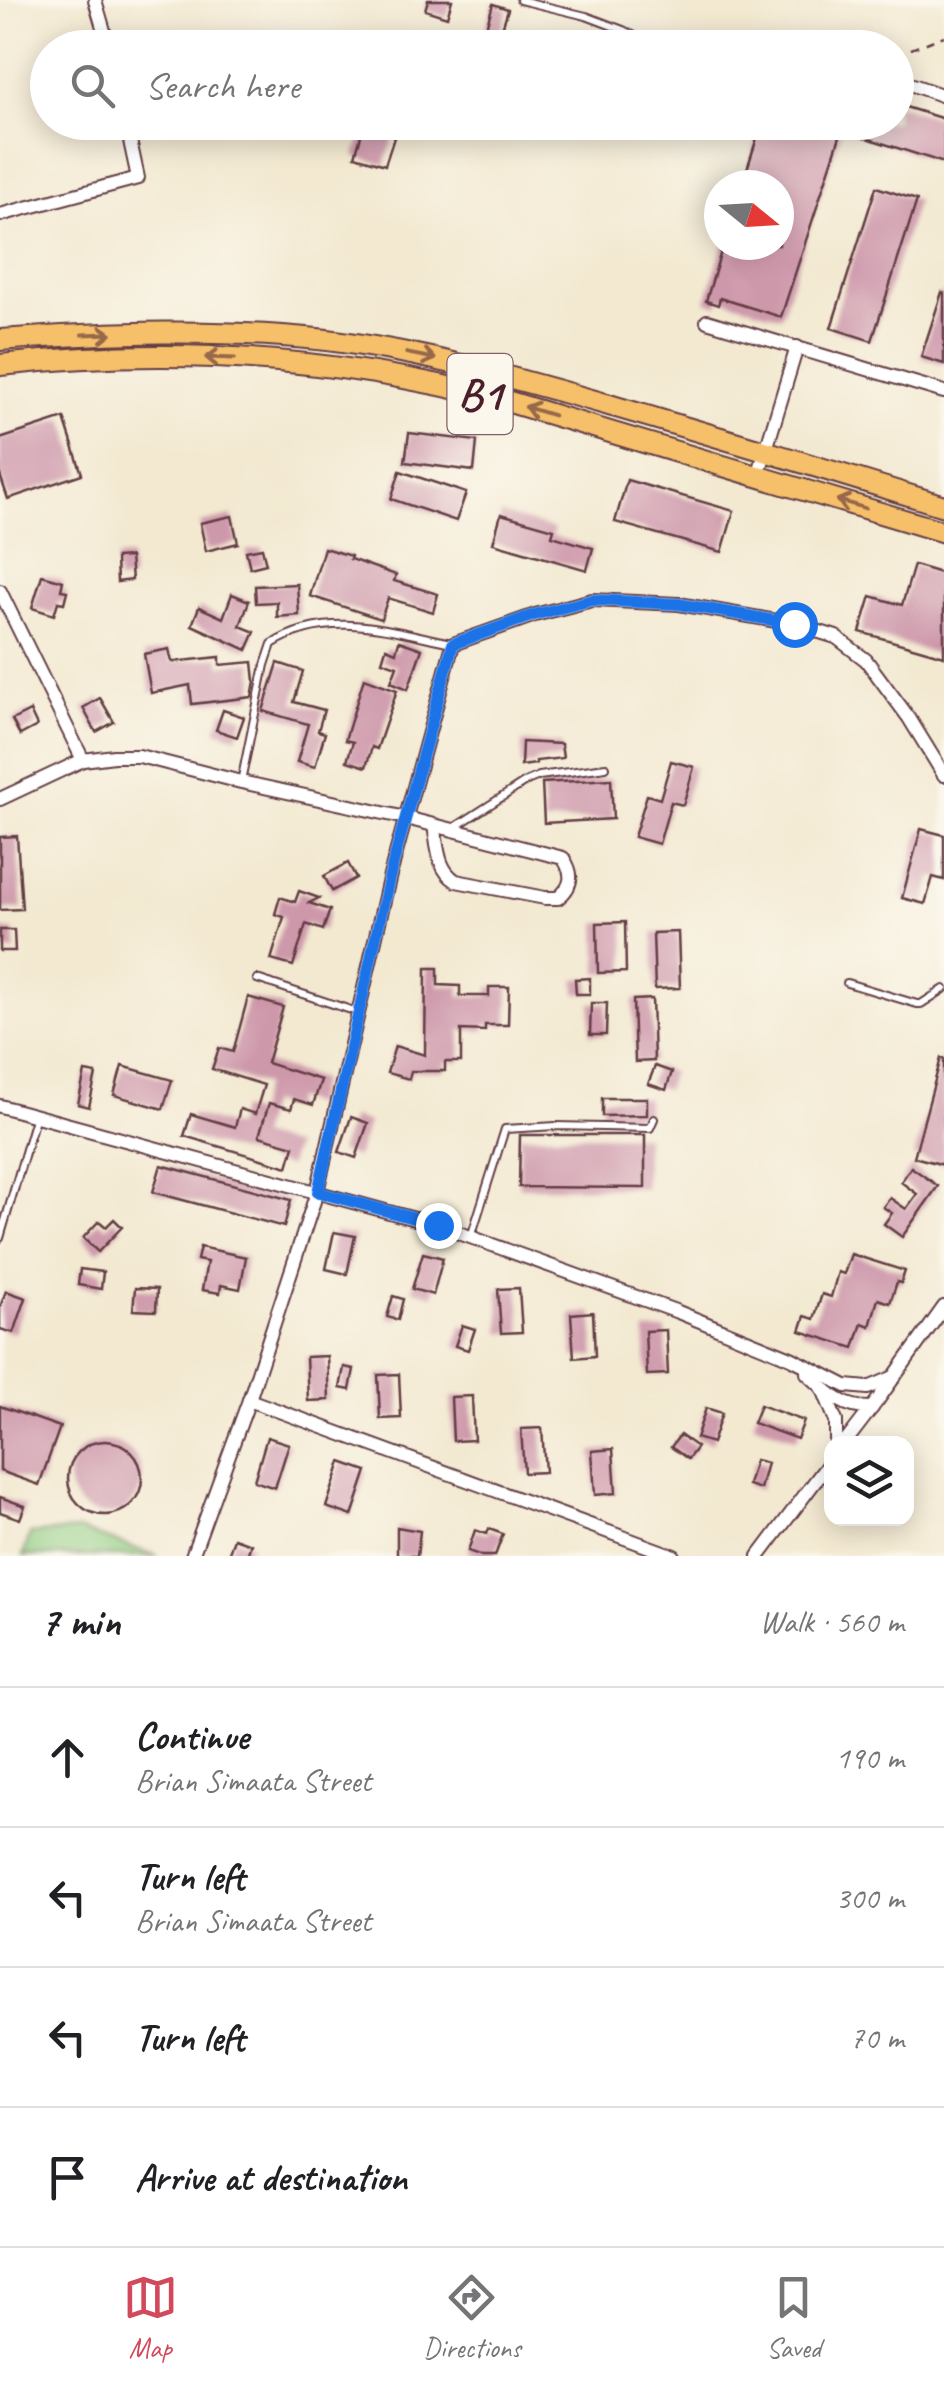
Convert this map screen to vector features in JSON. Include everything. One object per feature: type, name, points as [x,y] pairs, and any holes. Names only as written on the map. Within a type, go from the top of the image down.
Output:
[{"type":"main road","name":"B1","points":[[0,340],[94,333],[232,333],[327,340],[445,360],[944,506]]},
{"type":"main road","name":"B1","points":[[0,366],[140,356],[280,360],[380,373],[503,400],[944,532]]},
{"type":"street","points":[[95,0],[104,30]]},
{"type":"street","points":[[914,85],[944,96]]},
{"type":"street","points":[[0,214],[138,178],[130,140]]},
{"type":"street","points":[[707,321],[944,392]]},
{"type":"street","points":[[758,476],[798,347]]},
{"type":"street","points":[[0,591],[83,760]]},
{"type":"street","points":[[192,1556],[318,1192],[389,879],[453,644],[534,615],[592,600],[679,604],[794,624],[836,637],[866,660],[909,718],[944,775]]},
{"type":"street","points":[[0,798],[83,760],[139,756],[406,818],[563,858],[570,868],[571,881],[558,898],[456,881],[440,864],[434,826]]},
{"type":"street","points":[[0,1106],[438,1225],[678,1312],[791,1358],[836,1383],[868,1388],[894,1377]]},
{"type":"street","points":[[847,1436],[872,1408],[944,1307]]},
{"type":"street","points":[[791,1358],[846,1405],[872,1408]]},
{"type":"street","points":[[823,1388],[839,1436]]},
{"type":"street","points":[[249,1400],[674,1556]]},
{"type":"street","points":[[759,1556],[824,1470]]},
{"type":"lane","points":[[520,0],[586,16],[623,30]]},
{"type":"lane","points":[[241,782],[272,644],[299,630],[356,624],[453,644]]},
{"type":"lane","points":[[451,830],[539,776],[606,767]]},
{"type":"lane","points":[[257,979],[357,1012]]},
{"type":"lane","points":[[847,983],[917,1004],[944,989]]},
{"type":"lane","points":[[0,1238],[37,1114]]},
{"type":"lane","points":[[471,1237],[505,1129],[650,1128],[654,1119]]},
{"type":"path","points":[[914,48],[944,36]]},
{"type":"green space","points":[[78,1530],[158,1556],[23,1556],[30,1534]]},
{"type":"building","points":[[428,0],[452,0],[447,17],[425,10]]},
{"type":"building","points":[[493,4],[508,9],[502,30],[485,30]]},
{"type":"building","points":[[914,110],[944,119],[944,163],[873,140],[914,140]]},
{"type":"building","points":[[360,140],[393,140],[385,165],[355,156]]},
{"type":"building","points":[[756,140],[839,140],[781,317],[720,298],[718,305],[706,301],[718,260],[794,260],[794,170],[747,170]]},
{"type":"building","points":[[876,187],[917,200],[872,341],[831,328]]},
{"type":"building","points":[[944,293],[944,364],[921,357]]},
{"type":"building","points":[[64,418],[82,474],[8,499],[0,475],[0,439]]},
{"type":"building","points":[[409,433],[477,441],[474,471],[405,462]]},
{"type":"building","points":[[400,471],[466,493],[456,521],[391,499]]},
{"type":"building","points":[[627,480],[734,511],[722,552],[615,522]]},
{"type":"building","points":[[501,514],[554,529],[552,536],[593,548],[587,570],[493,543]]},
{"type":"building","points":[[232,516],[238,543],[206,551],[200,523]]},
{"type":"building","points":[[262,548],[266,564],[250,568],[246,551]]},
{"type":"building","points":[[324,548],[396,575],[394,581],[438,594],[433,612],[388,598],[381,619],[310,596]]},
{"type":"building","points":[[130,557],[132,580],[117,582],[116,558]]},
{"type":"building","points":[[914,565],[944,574],[944,656],[860,632],[871,596],[902,605]]},
{"type":"building","points":[[42,575],[63,581],[61,590],[67,591],[64,603],[58,602],[54,615],[32,608]]},
{"type":"building","points":[[297,584],[299,615],[277,617],[277,602],[256,603],[255,586]]},
{"type":"building","points":[[232,594],[249,601],[240,626],[255,632],[247,650],[192,625],[199,607],[223,618]]},
{"type":"building","points":[[399,641],[422,649],[408,689],[391,682],[397,666],[382,661],[386,648],[396,652]]},
{"type":"building","points":[[169,649],[172,662],[220,657],[220,665],[253,662],[252,697],[192,704],[190,685],[151,693],[144,654]]},
{"type":"building","points":[[278,663],[303,671],[294,702],[324,710],[318,731],[325,733],[315,767],[297,762],[308,724],[263,711]]},
{"type":"building","points":[[364,678],[397,690],[377,749],[372,747],[366,767],[347,761],[353,742],[345,740]]},
{"type":"building","points":[[100,698],[114,722],[96,732],[83,708]]},
{"type":"building","points":[[223,710],[244,717],[237,737],[216,730]]},
{"type":"building","points":[[30,711],[37,726],[20,735],[12,720]]},
{"type":"building","points":[[522,742],[561,744],[563,758],[521,766]]},
{"type":"building","points":[[671,761],[694,767],[683,805],[671,802],[659,844],[634,837],[647,795],[660,799]]},
{"type":"building","points":[[611,779],[613,819],[544,823],[542,783]]},
{"type":"building","points":[[921,829],[944,835],[944,880],[933,877],[925,904],[902,898]]},
{"type":"building","points":[[17,836],[22,909],[0,910],[0,837]]},
{"type":"building","points":[[348,863],[356,878],[332,891],[324,876]]},
{"type":"building","points":[[299,891],[319,898],[309,903],[330,910],[323,930],[306,924],[293,966],[271,960],[284,917],[275,914],[280,897],[295,902]]},
{"type":"building","points":[[625,922],[626,972],[598,973],[597,923]]},
{"type":"building","points":[[0,930],[14,930],[15,951],[0,951]]},
{"type":"building","points":[[678,932],[680,988],[655,989],[653,933]]},
{"type":"building","points":[[426,968],[438,968],[438,985],[460,986],[460,996],[489,996],[489,987],[509,987],[508,1025],[485,1025],[485,1031],[461,1030],[461,1062],[445,1062],[445,1071],[411,1071],[409,1079],[387,1073],[395,1046],[425,1055]]},
{"type":"building","points":[[590,978],[590,994],[576,994],[575,979]]},
{"type":"building","points":[[248,997],[283,1007],[267,1063],[321,1080],[313,1105],[294,1099],[291,1109],[269,1103],[259,1136],[294,1146],[288,1167],[184,1136],[191,1114],[235,1127],[240,1109],[255,1114],[264,1085],[212,1069],[219,1048],[233,1052]]},
{"type":"building","points":[[652,999],[654,1061],[635,1062],[633,1000]]},
{"type":"building","points":[[591,1003],[607,1003],[606,1035],[590,1035]]},
{"type":"building","points":[[941,1058],[944,1059],[944,1165],[914,1157]]},
{"type":"building","points":[[122,1066],[172,1080],[163,1109],[114,1095]]},
{"type":"building","points":[[655,1066],[672,1072],[666,1090],[648,1084]]},
{"type":"building","points":[[85,1072],[96,1074],[89,1107],[78,1104]]},
{"type":"building","points":[[602,1098],[647,1098],[647,1115],[602,1116]]},
{"type":"building","points":[[351,1117],[368,1123],[356,1158],[339,1152]]},
{"type":"building","points":[[520,1135],[645,1135],[645,1188],[519,1187]]},
{"type":"building","points":[[161,1165],[291,1200],[284,1227],[153,1192]]},
{"type":"building","points":[[911,1167],[938,1186],[902,1237],[884,1224],[892,1213],[883,1207],[890,1198],[906,1209],[917,1194],[901,1182]]},
{"type":"building","points":[[114,1219],[122,1227],[98,1252],[83,1238],[99,1221],[106,1227]]},
{"type":"building","points":[[334,1232],[355,1236],[347,1274],[326,1269]]},
{"type":"building","points":[[200,1247],[246,1257],[240,1289],[221,1285],[220,1293],[202,1290],[207,1262],[197,1260]]},
{"type":"building","points":[[423,1253],[443,1258],[433,1295],[412,1289]]},
{"type":"building","points":[[851,1254],[905,1271],[890,1303],[878,1299],[870,1326],[862,1323],[854,1348],[800,1331],[805,1316],[814,1319],[822,1294],[831,1297],[838,1272],[844,1274]]},
{"type":"building","points":[[80,1269],[103,1272],[101,1289],[78,1285]]},
{"type":"building","points":[[135,1288],[157,1289],[156,1311],[133,1310]]},
{"type":"building","points":[[519,1288],[522,1332],[501,1333],[498,1289]]},
{"type":"building","points":[[6,1291],[26,1298],[14,1333],[0,1329],[0,1307]]},
{"type":"building","points":[[393,1296],[403,1299],[398,1320],[387,1317]]},
{"type":"building","points":[[593,1312],[595,1356],[574,1358],[571,1314]]},
{"type":"building","points":[[462,1325],[475,1329],[468,1350],[455,1346]]},
{"type":"building","points":[[666,1330],[668,1374],[647,1375],[645,1331]]},
{"type":"building","points":[[327,1356],[329,1400],[308,1401],[306,1357]]},
{"type":"building","points":[[344,1367],[354,1369],[350,1390],[340,1388]]},
{"type":"building","points":[[399,1374],[401,1418],[380,1419],[378,1375]]},
{"type":"building","points":[[472,1396],[474,1440],[453,1441],[451,1397]]},
{"type":"building","points":[[760,1405],[804,1421],[797,1439],[753,1423]]},
{"type":"building","points":[[0,1406],[60,1427],[39,1485],[0,1471]]},
{"type":"building","points":[[706,1408],[722,1413],[712,1443],[696,1438]]},
{"type":"building","points":[[542,1428],[545,1472],[524,1473],[521,1429]]},
{"type":"building","points":[[680,1435],[697,1447],[688,1459],[671,1447]]},
{"type":"building","points":[[267,1437],[289,1444],[275,1488],[254,1481]]},
{"type":"building","points":[[105,1441],[131,1452],[142,1478],[131,1504],[105,1515],[79,1504],[68,1478],[79,1452]]},
{"type":"building","points":[[613,1449],[616,1493],[595,1495],[592,1451]]},
{"type":"building","points":[[755,1460],[767,1463],[760,1489],[748,1485]]},
{"type":"building","points":[[341,1462],[367,1471],[352,1516],[326,1507]]},
{"type":"building","points":[[0,1497],[25,1506],[20,1519],[0,1512]]},
{"type":"building","points":[[397,1527],[420,1531],[417,1556],[397,1556]]},
{"type":"building","points":[[489,1529],[503,1534],[495,1556],[468,1551],[475,1530],[487,1534]]},
{"type":"building","points":[[234,1538],[251,1544],[247,1556],[228,1556]]},
{"type":"route","points":[[438,1225],[318,1192],[389,879],[453,644],[534,615],[592,600],[679,604],[794,624]]}]
